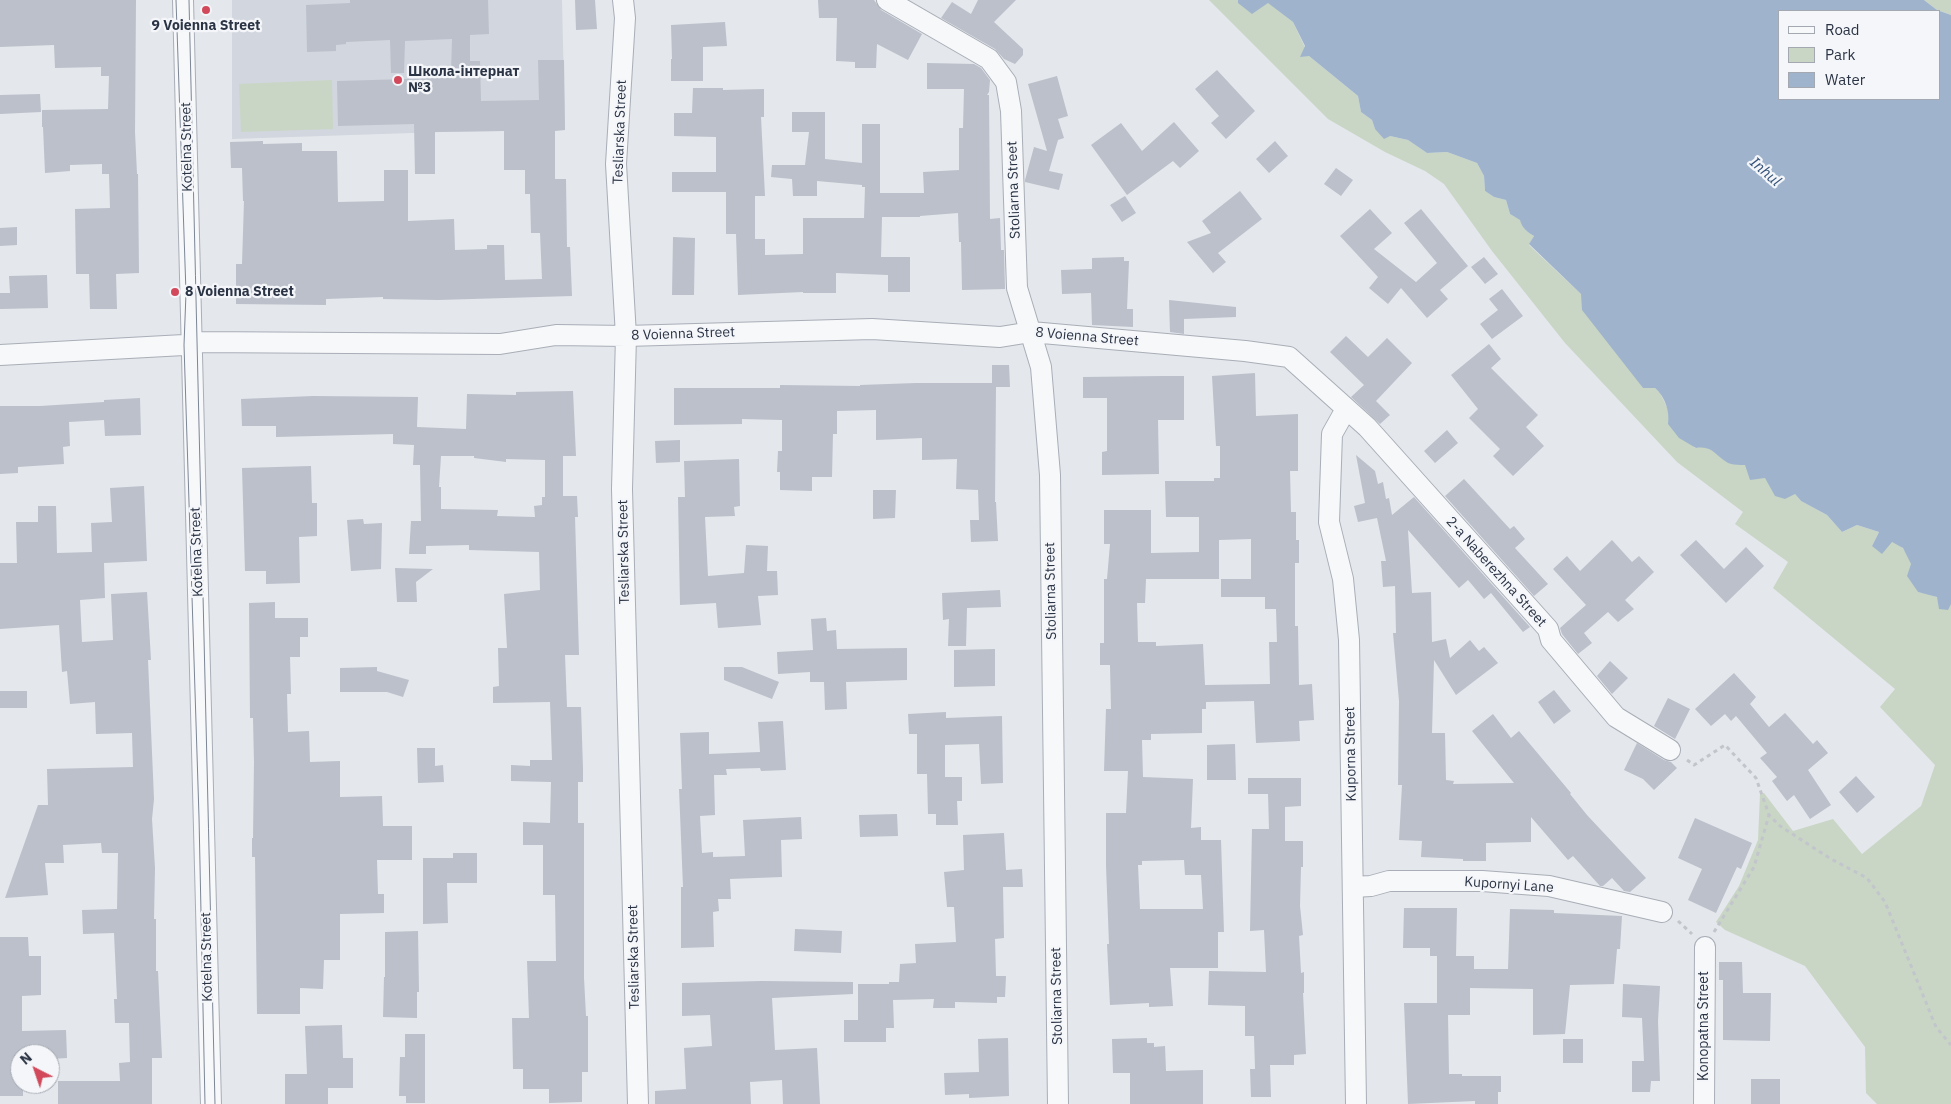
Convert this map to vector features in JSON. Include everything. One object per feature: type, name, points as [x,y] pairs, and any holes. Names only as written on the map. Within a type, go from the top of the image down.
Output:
[{"type":"street","name":"Kotelna Street","points":[[183,0],[211,1104]]},
{"type":"street","name":"Tesliarska Street","points":[[623,0],[624,18],[616,164],[626,336],[622,489],[638,1104]]},
{"type":"street","name":"Stoliarna Street","points":[[887,0],[989,60],[1006,82],[1011,111],[1017,288],[1041,367],[1050,475],[1058,1104]]},
{"type":"street","name":"8 Voienna Street","points":[[0,355],[192,344],[500,344],[556,335],[626,336],[872,329],[1000,336],[1031,332],[1245,351],[1289,357],[1346,409]]},
{"type":"street","name":"2-a Naberezhna Street","points":[[1346,409],[1367,427],[1548,629],[1551,640],[1616,717],[1670,750]]},
{"type":"street","name":"Kuporna Street","points":[[1346,409],[1332,434],[1329,522],[1343,579],[1349,640],[1356,1104]]},
{"type":"street","name":"Kupornyi Lane","points":[[1353,887],[1371,886],[1389,881],[1482,881],[1549,886],[1662,912]]},
{"type":"street","name":"Konopatna Street","points":[[1704,1104],[1705,947]]},
{"type":"path","points":[[1670,750],[1694,765],[1725,745],[1756,778],[1769,815],[1788,831],[1831,859],[1867,878],[1886,902],[1936,1028],[1951,1045]]},
{"type":"path","points":[[1662,912],[1681,924],[1705,947],[1754,867],[1769,815]]},
{"type":"shaded area","name":"Школа-інтернат №3","points":[[232,0],[562,0],[565,130],[232,139]]},
{"type":"green space","points":[[1209,0],[1238,0],[1238,3],[1268,2],[1293,22],[1309,56],[1358,96],[1361,112],[1372,120],[1375,129],[1390,136],[1408,140],[1427,153],[1447,152],[1477,163],[1484,176],[1485,191],[1494,197],[1506,200],[1510,214],[1521,220],[1525,230],[1534,236],[1529,245],[1581,294],[1643,388],[1655,388],[1660,393],[1670,413],[1695,448],[1704,446],[1729,463],[1745,465],[1795,494],[1801,501],[1827,515],[1842,532],[1857,525],[1879,532],[1872,546],[1892,542],[1904,549],[1911,562],[1918,592],[1930,594],[1951,604],[1951,1104],[1877,1104],[1866,1093],[1865,1047],[1805,966],[1725,930],[1716,922],[1739,886],[1758,840],[1760,794],[1764,793],[1793,831],[1833,819],[1862,854],[1921,806],[1935,765],[1880,707],[1895,689],[1773,588],[1788,562],[1735,524],[1743,512],[1677,462],[1565,343],[1492,251],[1444,184],[1425,171],[1385,152],[1328,119]]},
{"type":"green space","points":[[1924,0],[1951,0],[1951,15],[1937,10]]},
{"type":"green space","points":[[332,80],[333,129],[241,132],[239,84]]},
{"type":"water","name":"Inhul","points":[[1238,0],[1924,0],[1937,10],[1778,10],[1778,100],[1941,100],[1941,11],[1951,15],[1951,604],[1948,610],[1939,609],[1937,597],[1918,592],[1907,576],[1911,564],[1903,548],[1892,542],[1882,554],[1872,546],[1879,532],[1857,525],[1842,532],[1827,515],[1801,501],[1795,494],[1785,499],[1775,496],[1765,478],[1750,480],[1745,465],[1728,463],[1710,450],[1701,447],[1696,448],[1679,438],[1668,424],[1667,409],[1662,396],[1655,388],[1643,388],[1582,310],[1581,294],[1529,244],[1534,236],[1525,230],[1520,220],[1510,214],[1506,200],[1494,197],[1485,191],[1484,176],[1477,163],[1447,152],[1427,153],[1408,140],[1390,136],[1384,139],[1375,129],[1372,120],[1361,112],[1358,96],[1309,56],[1300,57],[1305,46],[1293,22],[1268,3],[1252,14],[1238,3]]},
{"type":"building","points":[[0,0],[136,0],[135,132],[138,174],[139,273],[116,274],[117,309],[90,309],[89,274],[76,274],[75,209],[110,208],[109,174],[102,174],[102,164],[70,165],[70,171],[45,173],[42,127],[42,110],[108,109],[109,76],[101,76],[101,67],[55,68],[54,45],[0,47]]},
{"type":"building","points":[[350,0],[488,0],[489,34],[470,35],[470,61],[480,61],[481,101],[539,100],[538,60],[564,60],[565,130],[555,131],[555,179],[566,179],[567,247],[570,247],[572,296],[438,300],[383,299],[383,297],[326,299],[326,305],[236,304],[236,264],[242,264],[244,201],[242,168],[231,168],[230,142],[263,141],[263,144],[302,143],[302,151],[337,151],[338,202],[384,201],[384,170],[408,170],[408,221],[454,219],[455,250],[487,249],[487,245],[504,245],[505,280],[542,279],[540,233],[531,233],[530,194],[525,194],[525,170],[504,170],[504,131],[435,132],[435,174],[415,174],[414,124],[338,126],[337,81],[443,78],[443,74],[451,74],[452,39],[405,41],[404,73],[391,73],[390,40],[346,42],[346,44],[336,45],[336,51],[307,52],[306,5],[350,3]]},
{"type":"building","points":[[575,0],[595,0],[597,29],[576,30]]},
{"type":"building","points":[[818,0],[874,0],[881,10],[922,34],[908,60],[877,44],[876,68],[855,68],[855,62],[836,61],[837,18],[819,18]]},
{"type":"building","points":[[978,0],[1016,0],[994,22],[1023,49],[1023,55],[1015,64],[1004,59],[995,49],[941,18],[952,2],[971,14]]},
{"type":"building","points":[[725,22],[727,46],[703,47],[703,81],[671,81],[671,25]]},
{"type":"building","points":[[927,63],[974,64],[981,68],[990,80],[987,95],[989,95],[990,219],[1000,218],[1001,250],[1004,250],[1005,289],[962,290],[958,213],[920,217],[882,217],[881,257],[910,257],[910,292],[888,292],[888,275],[836,273],[836,293],[803,292],[738,295],[736,234],[726,234],[726,192],[672,192],[672,172],[716,172],[716,137],[674,136],[674,113],[692,113],[693,88],[723,88],[723,90],[764,89],[764,117],[761,117],[765,196],[755,196],[755,239],[765,239],[765,255],[803,254],[803,218],[864,218],[865,187],[862,187],[862,185],[817,181],[817,196],[793,196],[792,179],[771,177],[772,165],[805,165],[809,132],[792,132],[792,112],[825,112],[825,159],[862,163],[862,124],[880,124],[880,193],[924,193],[923,172],[959,170],[959,128],[963,128],[964,89],[927,89]]},
{"type":"building","points":[[1217,70],[1255,111],[1226,139],[1211,123],[1219,116],[1195,89]]},
{"type":"building","points":[[1057,76],[1068,116],[1058,119],[1064,138],[1058,140],[1049,171],[1063,174],[1059,190],[1025,182],[1034,147],[1047,151],[1028,84]]},
{"type":"building","points":[[40,94],[41,112],[0,114],[0,95]]},
{"type":"building","points":[[1174,122],[1199,151],[1180,168],[1173,161],[1127,195],[1091,145],[1121,123],[1142,151]]},
{"type":"building","points":[[1275,141],[1288,156],[1269,173],[1256,159]]},
{"type":"building","points":[[1336,168],[1353,180],[1341,196],[1324,184]]},
{"type":"building","points":[[1240,191],[1262,219],[1218,253],[1226,262],[1213,273],[1187,242],[1211,233],[1202,221]]},
{"type":"building","points":[[1125,196],[1136,213],[1122,222],[1110,205]]},
{"type":"building","points":[[1370,209],[1392,233],[1374,249],[1416,282],[1437,263],[1404,223],[1421,209],[1468,266],[1440,290],[1448,299],[1427,318],[1401,288],[1388,304],[1369,288],[1378,277],[1340,236]]},
{"type":"building","points":[[17,227],[17,245],[0,246],[0,228]]},
{"type":"building","points":[[673,237],[695,238],[694,295],[672,295]]},
{"type":"building","points":[[1124,257],[1124,261],[1129,261],[1127,309],[1133,309],[1133,327],[1092,325],[1091,293],[1062,294],[1061,270],[1092,269],[1092,258]]},
{"type":"building","points":[[1484,257],[1498,274],[1485,284],[1471,267]]},
{"type":"building","points":[[47,275],[48,308],[0,309],[0,293],[10,293],[9,276]]},
{"type":"building","points":[[1502,289],[1523,316],[1492,339],[1480,324],[1498,310],[1489,299]]},
{"type":"building","points":[[1169,300],[1236,307],[1236,317],[1184,319],[1184,334],[1170,332]]},
{"type":"building","points":[[1346,336],[1368,357],[1387,338],[1412,363],[1376,401],[1390,415],[1380,424],[1351,397],[1364,385],[1330,352]]},
{"type":"building","points":[[1489,344],[1501,359],[1491,368],[1538,415],[1526,427],[1544,446],[1513,476],[1493,456],[1500,449],[1469,418],[1478,409],[1451,375]]},
{"type":"building","points":[[992,365],[1009,365],[1010,387],[996,387],[995,502],[998,541],[971,542],[970,520],[979,520],[978,490],[956,489],[957,459],[922,460],[922,438],[876,440],[876,410],[837,411],[837,434],[833,434],[832,477],[812,477],[812,491],[780,490],[780,472],[777,472],[778,451],[782,451],[782,420],[742,419],[742,424],[674,425],[674,388],[780,388],[780,385],[860,386],[916,383],[992,383]]},
{"type":"building","points":[[1255,373],[1256,416],[1298,414],[1298,471],[1290,471],[1291,512],[1296,512],[1296,540],[1299,540],[1299,563],[1295,563],[1295,626],[1298,626],[1299,685],[1312,684],[1314,720],[1299,721],[1300,741],[1256,743],[1254,701],[1206,702],[1206,709],[1202,709],[1202,733],[1151,734],[1151,740],[1142,740],[1143,777],[1193,779],[1191,828],[1201,827],[1201,840],[1221,840],[1224,932],[1218,932],[1218,968],[1170,968],[1173,1006],[1149,1007],[1149,1003],[1110,1005],[1107,944],[1109,944],[1106,813],[1126,813],[1128,771],[1104,771],[1106,709],[1111,709],[1110,665],[1100,665],[1100,643],[1104,643],[1104,579],[1107,579],[1110,544],[1104,544],[1104,510],[1151,510],[1151,553],[1199,552],[1199,517],[1166,517],[1165,481],[1214,481],[1214,478],[1220,478],[1220,446],[1216,446],[1212,376]],"holes":[[[1251,539],[1251,579],[1221,579],[1221,597],[1265,597],[1265,609],[1276,609],[1277,642],[1269,642],[1270,684],[1205,685],[1203,644],[1156,646],[1156,642],[1138,642],[1137,603],[1145,603],[1146,579],[1219,579],[1219,540]],[[1184,860],[1185,875],[1201,875],[1203,909],[1140,909],[1138,865],[1142,865],[1142,861]]]},
{"type":"building","points":[[1184,376],[1184,420],[1158,420],[1159,474],[1102,475],[1102,452],[1107,451],[1107,398],[1083,398],[1083,377]]},
{"type":"building","points":[[573,391],[576,456],[563,456],[563,496],[577,496],[578,517],[575,517],[579,655],[565,655],[567,707],[581,707],[583,782],[578,782],[578,823],[584,823],[584,978],[586,1016],[588,1016],[588,1072],[582,1072],[582,1102],[549,1103],[549,1089],[523,1089],[523,1069],[513,1069],[512,1018],[529,1018],[527,961],[556,961],[555,895],[543,895],[543,845],[523,845],[523,822],[550,823],[551,782],[511,781],[511,765],[530,766],[530,760],[552,760],[550,702],[493,703],[493,687],[499,686],[498,648],[507,648],[504,594],[540,590],[539,552],[469,550],[469,545],[426,546],[426,554],[409,554],[411,521],[421,521],[420,465],[413,465],[414,445],[393,444],[393,434],[276,437],[276,426],[242,426],[241,399],[313,396],[418,397],[417,427],[466,429],[467,394],[516,395],[516,392]],"holes":[[[441,456],[474,456],[474,458],[506,462],[506,459],[545,460],[545,497],[542,497],[542,505],[534,506],[535,517],[497,516],[498,510],[441,509],[441,487],[439,487]]]},
{"type":"building","points":[[140,398],[141,435],[105,436],[104,420],[69,422],[70,446],[63,447],[64,464],[18,467],[18,473],[0,474],[0,406],[40,406]]},
{"type":"building","points":[[1447,430],[1458,443],[1435,463],[1424,451]]},
{"type":"building","points":[[680,440],[680,462],[656,463],[655,441]]},
{"type":"building","points":[[1356,455],[1375,471],[1378,484],[1383,482],[1386,499],[1389,498],[1392,515],[1414,497],[1530,627],[1523,632],[1491,593],[1484,599],[1468,580],[1459,588],[1408,530],[1412,593],[1431,592],[1432,642],[1446,639],[1450,658],[1470,640],[1479,651],[1484,647],[1498,663],[1456,695],[1434,660],[1432,733],[1445,733],[1446,780],[1454,781],[1453,784],[1514,783],[1472,731],[1493,714],[1511,738],[1519,731],[1587,815],[1646,878],[1630,892],[1624,891],[1612,878],[1603,886],[1600,886],[1573,856],[1568,860],[1531,817],[1531,842],[1486,843],[1486,861],[1421,857],[1422,841],[1399,840],[1402,785],[1398,785],[1399,701],[1393,633],[1396,633],[1395,586],[1383,587],[1381,561],[1386,561],[1377,518],[1358,522],[1354,506],[1365,503]]},
{"type":"building","points":[[739,459],[740,506],[734,507],[735,516],[705,517],[708,576],[744,573],[746,545],[768,546],[767,571],[777,571],[778,595],[758,596],[761,625],[718,628],[716,603],[680,605],[678,497],[685,497],[684,461]]},
{"type":"building","points":[[311,466],[312,503],[317,503],[317,536],[299,537],[300,583],[266,584],[266,571],[245,571],[242,468]]},
{"type":"building","points":[[1464,479],[1510,529],[1514,526],[1525,539],[1515,548],[1548,584],[1534,596],[1445,496]]},
{"type":"building","points":[[144,486],[147,561],[104,563],[105,598],[80,600],[82,642],[113,640],[111,594],[147,592],[151,660],[148,660],[154,799],[152,819],[155,868],[154,919],[156,919],[156,971],[158,971],[162,1058],[152,1058],[152,1104],[58,1104],[60,1081],[120,1081],[119,1063],[130,1062],[129,1023],[115,1023],[114,999],[117,999],[114,933],[83,934],[82,910],[117,909],[118,853],[102,853],[101,843],[63,845],[64,863],[45,863],[48,895],[5,898],[38,805],[48,805],[47,769],[133,767],[132,733],[96,734],[95,702],[70,704],[67,671],[62,672],[59,625],[0,629],[0,563],[17,563],[16,522],[38,522],[38,506],[56,506],[57,553],[92,552],[91,523],[112,522],[110,488]]},
{"type":"building","points":[[873,490],[896,490],[895,518],[873,519]]},
{"type":"building","points":[[363,519],[364,524],[382,523],[381,569],[351,571],[347,520]]},
{"type":"building","points":[[1612,540],[1632,562],[1639,556],[1654,572],[1625,600],[1634,609],[1618,622],[1608,612],[1584,633],[1592,643],[1578,654],[1562,634],[1560,628],[1586,605],[1553,569],[1567,556],[1580,571]]},
{"type":"building","points":[[1696,540],[1724,569],[1746,547],[1764,566],[1726,603],[1680,555]]},
{"type":"building","points":[[395,568],[433,569],[416,582],[417,602],[397,602]]},
{"type":"building","points":[[1000,590],[1001,607],[967,608],[966,646],[948,646],[949,619],[943,620],[942,593]]},
{"type":"building","points":[[275,602],[275,618],[308,618],[308,637],[300,637],[300,657],[290,657],[291,694],[287,694],[288,732],[309,731],[310,762],[340,761],[340,797],[382,796],[383,826],[412,826],[412,860],[377,860],[378,894],[384,894],[384,913],[340,914],[340,960],[324,960],[323,989],[300,988],[300,1014],[257,1014],[255,857],[252,857],[254,762],[253,718],[250,718],[249,603]]},
{"type":"building","points":[[826,618],[827,631],[836,630],[837,649],[907,648],[907,680],[846,682],[847,709],[825,710],[824,682],[810,682],[810,672],[778,674],[777,652],[813,650],[811,619]]},
{"type":"building","points":[[995,649],[995,686],[954,687],[954,650]]},
{"type":"building","points":[[1610,661],[1628,678],[1612,694],[1597,676]]},
{"type":"building","points":[[377,667],[377,671],[409,680],[403,697],[387,692],[340,692],[340,668]]},
{"type":"building","points":[[724,667],[742,667],[779,682],[772,699],[724,680]]},
{"type":"building","points":[[1734,673],[1756,697],[1750,704],[1769,727],[1785,713],[1813,744],[1817,740],[1828,753],[1808,770],[1831,805],[1810,819],[1794,795],[1787,801],[1772,781],[1777,777],[1760,758],[1767,753],[1736,716],[1731,721],[1725,714],[1711,726],[1695,709]]},
{"type":"building","points":[[1554,690],[1571,711],[1554,724],[1538,702]]},
{"type":"building","points":[[0,691],[27,691],[27,708],[0,708]]},
{"type":"building","points":[[1668,698],[1690,709],[1675,739],[1654,726]]},
{"type":"building","points":[[946,712],[946,718],[1002,716],[1003,783],[981,784],[979,744],[945,745],[945,777],[962,777],[962,801],[957,801],[958,825],[936,825],[936,814],[928,814],[927,774],[917,774],[917,734],[909,734],[908,714]]},
{"type":"building","points":[[783,721],[786,770],[761,771],[760,768],[726,769],[727,775],[714,775],[715,815],[700,816],[702,853],[713,852],[713,857],[745,856],[743,820],[801,817],[802,839],[781,840],[782,877],[730,879],[731,899],[718,899],[719,911],[713,912],[714,947],[681,948],[681,887],[683,887],[679,789],[682,789],[680,733],[709,732],[709,754],[760,752],[758,722]]},
{"type":"building","points":[[1637,743],[1664,760],[1671,762],[1677,768],[1654,790],[1643,779],[1624,770]]},
{"type":"building","points":[[1235,744],[1236,780],[1207,780],[1207,745]]},
{"type":"building","points":[[417,748],[435,748],[435,766],[443,765],[444,782],[418,783]]},
{"type":"building","points":[[1856,776],[1875,797],[1857,813],[1839,792]]},
{"type":"building","points":[[1248,778],[1301,778],[1301,806],[1285,807],[1285,841],[1303,841],[1300,906],[1303,935],[1299,936],[1301,973],[1304,972],[1303,993],[1306,1054],[1294,1055],[1294,1065],[1270,1065],[1271,1097],[1251,1097],[1250,1069],[1255,1069],[1254,1036],[1245,1036],[1245,1006],[1208,1005],[1209,971],[1266,972],[1264,930],[1250,931],[1252,829],[1269,829],[1268,794],[1248,794]]},
{"type":"building","points":[[897,814],[898,836],[860,837],[859,815]]},
{"type":"building","points":[[1695,818],[1752,843],[1741,869],[1737,867],[1716,913],[1688,900],[1702,869],[1678,858]]},
{"type":"building","points":[[1004,833],[1006,870],[1022,869],[1023,887],[1003,887],[1004,938],[995,939],[996,976],[1006,976],[1005,997],[997,997],[997,1003],[955,1002],[955,1008],[933,1008],[934,999],[893,1000],[894,1028],[886,1028],[886,1042],[844,1042],[844,1020],[858,1020],[858,984],[889,984],[889,982],[899,982],[900,964],[916,963],[915,944],[956,942],[954,907],[947,907],[944,872],[964,870],[963,835]]},
{"type":"building","points":[[453,853],[477,853],[477,883],[447,883],[448,923],[423,924],[423,858],[453,858]]},
{"type":"building","points":[[1404,908],[1457,908],[1456,956],[1474,956],[1474,969],[1508,969],[1510,909],[1554,910],[1554,913],[1622,916],[1620,949],[1617,949],[1614,984],[1570,985],[1565,1034],[1533,1035],[1533,989],[1470,988],[1470,1015],[1448,1015],[1449,1074],[1501,1076],[1501,1092],[1498,1092],[1498,1104],[1475,1104],[1475,1101],[1408,1104],[1404,1003],[1437,1003],[1437,956],[1430,956],[1430,948],[1403,948]]},
{"type":"building","points":[[795,929],[842,931],[841,953],[794,951]]},
{"type":"building","points":[[418,931],[419,992],[417,992],[417,1018],[383,1017],[385,932]]},
{"type":"building","points":[[0,937],[28,937],[29,956],[41,956],[41,995],[22,996],[22,1031],[66,1030],[67,1058],[60,1058],[60,1044],[10,1044],[10,1094],[23,1094],[23,1096],[0,1096]]},
{"type":"building","points":[[1719,962],[1742,962],[1743,993],[1771,993],[1770,1041],[1723,1040],[1723,980],[1719,980]]},
{"type":"building","points":[[762,981],[853,982],[853,994],[772,998],[775,1050],[817,1048],[820,1104],[783,1104],[782,1080],[750,1082],[751,1104],[655,1104],[655,1091],[686,1089],[684,1048],[712,1046],[710,1015],[682,1016],[682,983]]},
{"type":"building","points":[[1623,984],[1660,986],[1658,1021],[1660,1081],[1651,1081],[1650,1092],[1632,1092],[1632,1061],[1644,1061],[1642,1018],[1622,1017]]},
{"type":"building","points":[[342,1025],[343,1058],[353,1058],[353,1088],[328,1088],[328,1104],[285,1104],[285,1074],[307,1074],[305,1026]]},
{"type":"building","points":[[405,1034],[425,1034],[425,1103],[406,1103],[406,1096],[399,1096],[400,1057],[405,1057]]},
{"type":"building","points":[[1008,1038],[1009,1096],[969,1098],[969,1094],[945,1095],[944,1073],[979,1072],[978,1039]]},
{"type":"building","points":[[1147,1038],[1147,1043],[1154,1043],[1154,1047],[1165,1046],[1166,1071],[1203,1070],[1203,1104],[1130,1104],[1130,1073],[1113,1073],[1112,1039]]},
{"type":"building","points":[[1563,1039],[1583,1039],[1583,1063],[1563,1063]]},
{"type":"building","points":[[1751,1079],[1780,1079],[1780,1104],[1751,1104]]},
{"type":"tram line","points":[[176,0],[186,293],[184,345],[199,817],[205,1104]]},
{"type":"tram line","points":[[189,0],[215,1104]]},
{"type":"place","name":"9 Voienna Street","points":[[206,10]]},
{"type":"place","name":"Школа-інтернат №3","points":[[398,80]]},
{"type":"place","name":"8 Voienna Street","points":[[175,292]]}]
